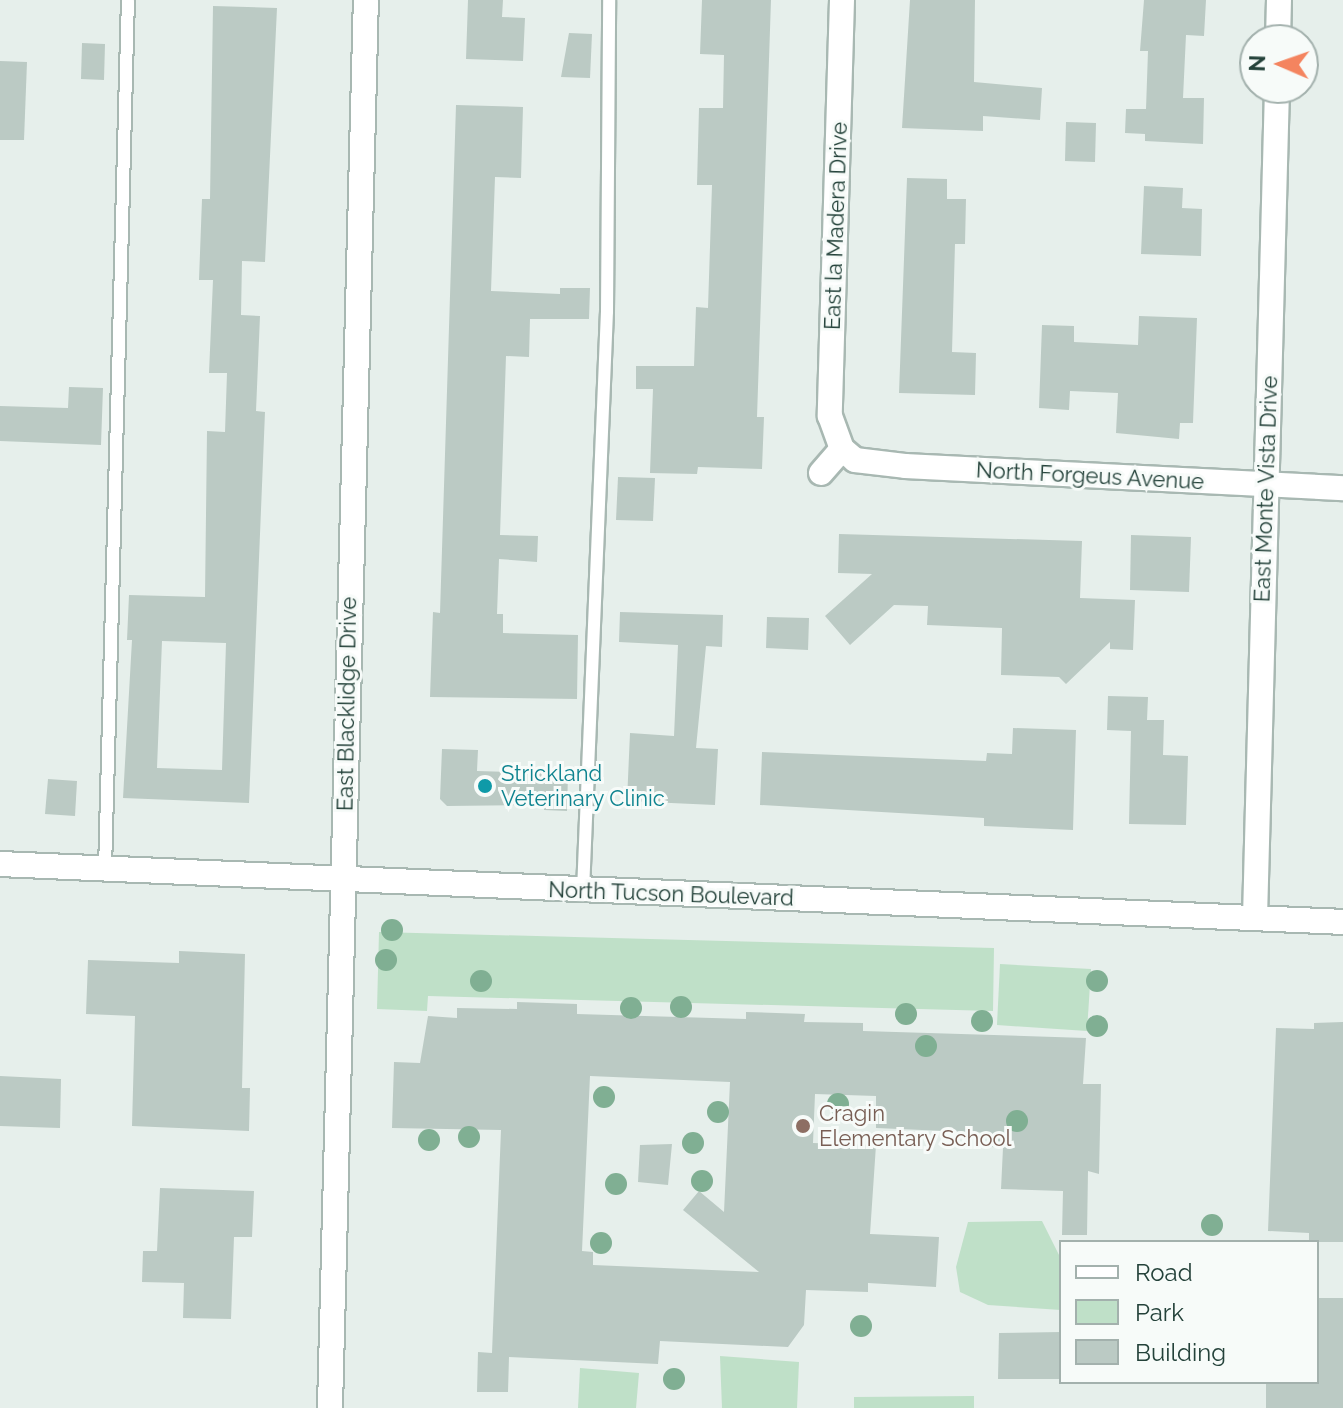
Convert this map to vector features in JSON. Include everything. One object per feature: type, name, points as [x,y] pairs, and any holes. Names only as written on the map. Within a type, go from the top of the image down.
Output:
[{"type":"street","name":"East Blacklidge Drive","points":[[330,1408],[366,0]]},
{"type":"street","name":"East la Madera Drive","points":[[842,0],[830,416],[842,449]]},
{"type":"street","points":[[1278,24],[1279,0]]},
{"type":"street","name":"East Monte Vista Drive","points":[[1255,918],[1277,104]]},
{"type":"street","points":[[821,473],[842,449]]},
{"type":"street","name":"North Forgeus Avenue","points":[[842,449],[867,463],[1343,488]]},
{"type":"street","name":"North Tucson Boulevard","points":[[0,864],[343,882],[1343,922]]},
{"type":"lane","points":[[105,870],[128,0]]},
{"type":"lane","points":[[583,891],[607,312],[609,0]]},
{"type":"green space","points":[[379,932],[994,948],[993,1011],[428,996],[427,1011],[377,1009]]},
{"type":"green space","points":[[1000,964],[1091,969],[1087,1031],[997,1025]]},
{"type":"green space","points":[[1042,1221],[1059,1255],[1059,1310],[988,1305],[960,1292],[956,1267],[968,1222]]},
{"type":"green space","points":[[720,1356],[799,1362],[797,1408],[722,1408]]},
{"type":"green space","points":[[580,1368],[639,1373],[636,1408],[578,1408]]},
{"type":"green space","points":[[974,1396],[974,1408],[854,1408],[854,1397]]},
{"type":"building","points":[[468,0],[503,0],[502,17],[525,18],[523,61],[466,59]]},
{"type":"building","points":[[702,0],[771,0],[757,417],[764,417],[762,469],[698,467],[697,474],[650,473],[653,389],[636,389],[636,366],[694,366],[696,307],[708,308],[712,185],[697,185],[699,108],[723,108],[724,55],[700,54]]},
{"type":"building","points":[[910,0],[975,0],[974,82],[1042,88],[1040,120],[983,116],[983,131],[902,128]]},
{"type":"building","points":[[1144,0],[1206,0],[1204,36],[1186,35],[1183,98],[1204,98],[1203,144],[1145,141],[1145,134],[1125,133],[1126,109],[1146,109],[1148,51],[1140,51]]},
{"type":"building","points":[[213,6],[277,8],[265,262],[242,261],[241,315],[260,316],[256,411],[265,412],[249,803],[123,798],[132,640],[127,640],[129,595],[205,597],[207,431],[225,432],[227,373],[209,373],[213,280],[199,280],[202,199],[210,199]],"holes":[[[162,641],[226,643],[222,770],[157,768]]]},
{"type":"building","points":[[569,33],[592,34],[590,78],[561,77]]},
{"type":"building","points":[[82,43],[105,44],[104,80],[81,79]]},
{"type":"building","points":[[0,61],[27,62],[24,140],[0,140]]},
{"type":"building","points":[[456,105],[523,107],[521,178],[495,177],[491,291],[560,294],[560,288],[590,288],[589,319],[530,319],[529,357],[506,356],[500,535],[538,536],[537,562],[499,559],[497,614],[503,614],[503,633],[578,635],[577,699],[430,697],[433,612],[440,613]]},
{"type":"building","points":[[1066,122],[1096,123],[1095,162],[1065,161]]},
{"type":"building","points":[[907,178],[947,179],[947,199],[966,199],[965,244],[955,244],[952,352],[976,353],[975,395],[899,393]]},
{"type":"building","points":[[1144,186],[1183,188],[1182,208],[1202,209],[1201,256],[1141,254]]},
{"type":"building","points":[[1139,316],[1197,318],[1193,423],[1180,423],[1179,439],[1116,433],[1118,393],[1070,391],[1069,410],[1039,408],[1042,325],[1074,326],[1074,342],[1138,345]]},
{"type":"building","points":[[69,387],[103,388],[101,445],[0,441],[0,406],[68,408]]},
{"type":"building","points":[[618,477],[655,478],[653,521],[616,520]]},
{"type":"building","points":[[839,534],[1082,541],[1080,598],[1135,600],[1133,650],[1110,649],[1110,642],[1066,684],[1059,677],[1001,675],[1002,628],[927,625],[928,606],[894,605],[850,645],[825,616],[872,574],[838,573]]},
{"type":"building","points":[[1131,535],[1191,537],[1189,592],[1130,590]]},
{"type":"building","points":[[620,612],[723,615],[722,647],[706,646],[696,748],[718,749],[715,805],[627,801],[630,733],[674,736],[678,645],[619,642]]},
{"type":"building","points":[[767,617],[809,618],[808,650],[766,648]]},
{"type":"building","points":[[1108,696],[1148,697],[1147,720],[1164,720],[1163,755],[1188,756],[1186,825],[1129,824],[1131,731],[1107,730]]},
{"type":"building","points":[[1013,728],[1076,730],[1073,830],[984,826],[984,818],[760,805],[762,752],[986,761],[987,753],[1012,754]]},
{"type":"building","name":"Strickland Veterinary Clinic","points":[[442,749],[478,750],[477,771],[568,774],[567,811],[544,810],[544,805],[447,806],[440,799]]},
{"type":"building","points":[[48,779],[77,781],[75,816],[45,814]]},
{"type":"building","points":[[179,951],[245,954],[242,1088],[250,1088],[249,1131],[132,1126],[135,1016],[86,1014],[88,960],[179,963]]},
{"type":"building","points":[[517,1002],[577,1004],[577,1014],[746,1019],[746,1012],[805,1014],[804,1022],[863,1023],[863,1031],[1086,1038],[1083,1084],[1101,1084],[1099,1174],[1088,1171],[1087,1235],[1062,1235],[1063,1191],[1001,1189],[1003,1148],[991,1147],[991,1133],[876,1128],[876,1096],[815,1094],[813,1143],[876,1145],[870,1234],[939,1237],[936,1287],[868,1283],[868,1292],[806,1290],[804,1325],[788,1347],[660,1341],[658,1364],[509,1357],[508,1392],[477,1392],[478,1352],[492,1353],[501,1130],[392,1128],[394,1062],[420,1063],[428,1016],[457,1018],[457,1008],[517,1009]],"holes":[[[590,1076],[730,1082],[724,1212],[699,1191],[683,1210],[759,1272],[593,1265],[593,1252],[582,1251]]]},
{"type":"building","points":[[1343,1022],[1343,1242],[1309,1240],[1309,1233],[1268,1231],[1276,1028],[1314,1029],[1314,1023]]},
{"type":"building","points":[[0,1076],[61,1079],[60,1128],[0,1126]]},
{"type":"building","points":[[672,1144],[668,1185],[638,1182],[640,1145]]},
{"type":"building","points":[[160,1188],[254,1191],[252,1237],[234,1237],[231,1319],[183,1318],[184,1283],[142,1282],[143,1251],[157,1251]]},
{"type":"building","points":[[1319,1298],[1343,1298],[1343,1408],[1266,1408],[1266,1384],[1319,1384]]},
{"type":"building","points":[[1059,1332],[1059,1379],[998,1379],[999,1333]]},
{"type":"place","name":"Strickland Veterinary Clinic","points":[[485,786]]},
{"type":"place","name":"Cragin Elementary School","points":[[803,1126]]}]
